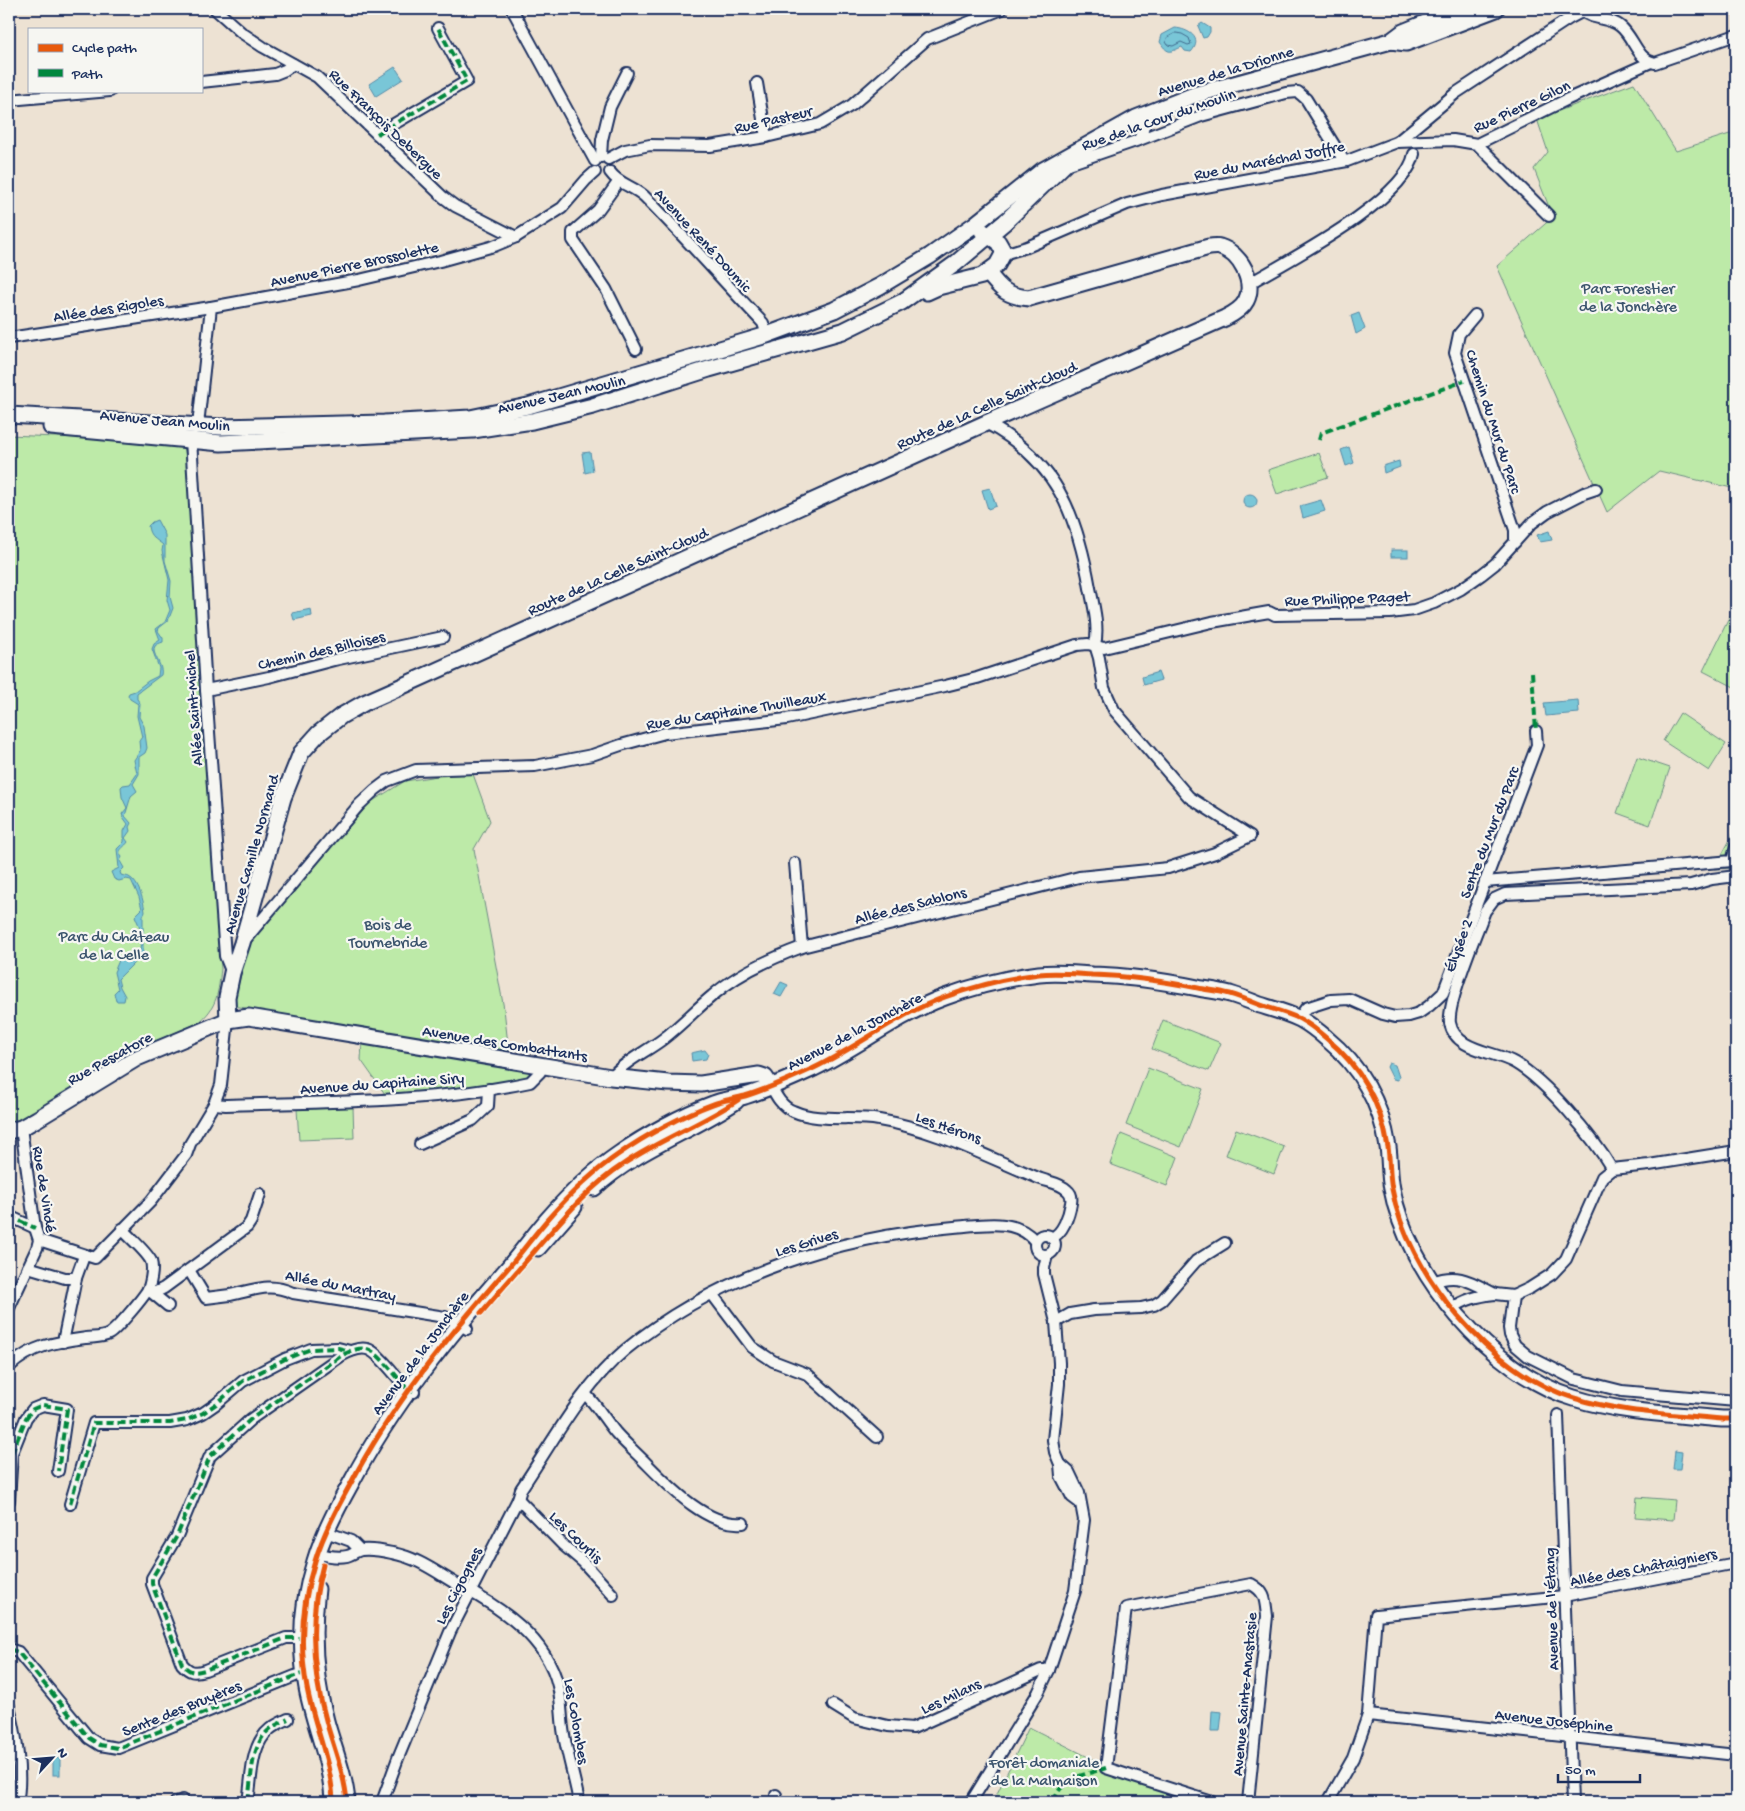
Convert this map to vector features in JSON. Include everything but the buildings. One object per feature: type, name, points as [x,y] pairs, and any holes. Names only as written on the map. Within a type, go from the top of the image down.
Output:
[{"type":"street","name":"Rue François Debergue","points":[[215,9],[242,33],[317,77],[443,198],[516,237]]},
{"type":"street","points":[[512,9],[600,162]]},
{"type":"street","name":"Rue Pasteur","points":[[600,162],[625,150],[650,145],[710,146],[766,137],[820,124],[852,104],[927,39],[1002,9]]},
{"type":"street","name":"Avenue de la Drionne","points":[[1391,41],[1403,32],[1460,9]]},
{"type":"street","name":"Avenue de la Drionne","points":[[958,236],[1043,170],[1148,112],[1194,95],[1391,41],[1406,42],[1496,9]]},
{"type":"street","points":[[1585,10],[1586,14],[1603,18],[1620,26],[1641,56],[1651,62]]},
{"type":"street","name":"Rue du Maréchal Joffre","points":[[996,244],[1027,247],[1127,204],[1171,193],[1344,161],[1396,142],[1456,93],[1567,13],[1585,10]]},
{"type":"street","points":[[377,134],[467,82],[438,28]]},
{"type":"street","name":"Rue Pierre Gilon","points":[[1396,142],[1453,140],[1477,144],[1568,99],[1651,62],[1661,62],[1736,35]]},
{"type":"street","points":[[202,82],[275,74],[293,64]]},
{"type":"street","points":[[600,162],[602,140],[610,107],[627,73]]},
{"type":"street","points":[[757,83],[766,137]]},
{"type":"street","points":[[9,100],[99,92]]},
{"type":"street","name":"Rue de la Cour du Moulin","points":[[1063,166],[1201,116],[1286,93],[1298,92],[1306,99],[1344,161]]},
{"type":"street","points":[[1139,140],[1148,112]]},
{"type":"street","points":[[1477,144],[1549,216]]},
{"type":"street","name":"Avenue de la Drionne","points":[[970,251],[996,244],[1005,222],[1077,152]]},
{"type":"street","points":[[988,273],[1000,288],[1008,294],[1029,298],[1209,247],[1219,247],[1231,252],[1239,261],[1250,282],[1329,237],[1370,208],[1408,170],[1414,154]]},
{"type":"street","name":"Avenue René Doumic","points":[[600,162],[602,175],[610,172],[614,179],[634,188],[658,211],[763,323],[767,335]]},
{"type":"street","name":"Avenue Pierre Brossolette","points":[[211,307],[368,278],[494,246],[516,237],[562,208],[600,162]]},
{"type":"street","points":[[619,181],[598,210],[574,232],[573,240],[606,289],[636,349]]},
{"type":"street","points":[[902,302],[938,287],[982,276],[997,265],[996,244],[974,225]]},
{"type":"street","name":"Avenue Jean Moulin","points":[[9,415],[221,427],[365,424],[470,418],[528,406],[767,335],[834,310],[880,286],[958,236]]},
{"type":"street","points":[[942,247],[967,280]]},
{"type":"street","name":"Avenue Jean Moulin","points":[[9,425],[70,428],[221,443],[472,430],[532,421],[593,406],[709,369],[843,331],[902,302],[970,251]]},
{"type":"street","name":"Route de La Celle Saint-Cloud","points":[[450,664],[986,423],[1225,318],[1238,310],[1246,302],[1250,282]]},
{"type":"street","points":[[198,425],[211,307]]},
{"type":"street","name":"Allée des Rigoles","points":[[9,338],[211,307]]},
{"type":"street","name":"Chemin du Mur du Parc","points":[[1475,315],[1459,334],[1454,353],[1514,530],[1515,542]]},
{"type":"street","points":[[986,423],[1003,432],[1029,454],[1056,486],[1071,512],[1081,541],[1094,612],[1097,635],[1095,645]]},
{"type":"street","name":"Allée Saint-Michel","points":[[191,439],[206,690],[225,956],[232,973]]},
{"type":"street","name":"Rue Philippe Paget","points":[[1095,645],[1104,648],[1212,622],[1269,612],[1275,615],[1354,614],[1414,610],[1434,603],[1461,589],[1495,564],[1532,523],[1547,512],[1596,489]]},
{"type":"street","name":"Chemin des Billoises","points":[[206,690],[269,677],[334,660],[443,638]]},
{"type":"street","name":"Rue du Capitaine Thuilleaux","points":[[242,944],[359,805],[375,790],[400,775],[416,770],[550,764],[592,755],[665,733],[786,719],[909,694],[977,678],[1078,645],[1095,645]]},
{"type":"street","name":"Allée des Sablons","points":[[611,1077],[619,1068],[680,1026],[713,994],[763,964],[802,947],[1079,877],[1168,868],[1215,853],[1250,836],[1188,796],[1114,710],[1104,688],[1095,645]]},
{"type":"street","name":"Avenue Camille Normand","points":[[228,1020],[227,998],[232,973],[283,798],[301,753],[318,734],[342,716],[364,703],[450,664]]},
{"type":"street","name":"Sente du Mur du Parc","points":[[1299,1018],[1306,1008],[1331,1000],[1349,999],[1384,1014],[1395,1017],[1409,1016],[1419,1013],[1443,993],[1537,745],[1536,731]]},
{"type":"street","points":[[1485,882],[1732,861],[1736,847]]},
{"type":"street","points":[[795,862],[802,947]]},
{"type":"street","name":"Élysée 2","points":[[1612,1169],[1602,1153],[1576,1121],[1540,1081],[1514,1062],[1466,1044],[1452,1030],[1450,1020],[1452,1001],[1485,911],[1494,899],[1505,894],[1691,885],[1712,879],[1736,876]]},
{"type":"street","name":"Avenue de la Jonchère","points":[[334,1802],[331,1777],[307,1690],[310,1672],[304,1610],[321,1555],[368,1450],[464,1327],[487,1291],[549,1218],[589,1178],[618,1154],[687,1116],[716,1103],[744,1096],[815,1067],[924,1006],[948,996],[979,987],[1037,975],[1058,973],[1160,980],[1230,994],[1299,1018],[1330,1041],[1349,1059],[1374,1098],[1386,1136],[1392,1192],[1401,1223],[1432,1282],[1462,1322],[1503,1359],[1540,1384],[1570,1397],[1609,1407],[1736,1419]]},
{"type":"street","name":"Avenue des Combattants","points":[[228,1020],[249,1017],[611,1077],[668,1083],[701,1084],[759,1075],[765,1076],[771,1086]]},
{"type":"street","points":[[39,1240],[95,1258],[151,1201],[186,1155],[190,1144],[214,1104],[221,1085],[228,1020]]},
{"type":"street","name":"Rue Pescatore","points":[[15,1129],[137,1058],[228,1020]]},
{"type":"street","name":"Avenue du Capitaine Siry","points":[[214,1104],[381,1101],[440,1096],[530,1082],[540,1072],[542,1066]]},
{"type":"street","name":"Les Hérons","points":[[771,1086],[776,1097],[792,1111],[820,1118],[864,1118],[904,1126],[971,1149],[1038,1178],[1060,1185],[1071,1194],[1071,1204],[1061,1231],[1057,1236],[1051,1238]]},
{"type":"street","points":[[420,1144],[473,1120],[488,1106],[489,1089]]},
{"type":"street","name":"Rue de Vindé","points":[[9,1308],[39,1240],[15,1129]]},
{"type":"street","points":[[1451,1309],[1472,1298],[1494,1294],[1513,1296],[1552,1274],[1566,1259],[1602,1177],[1612,1169],[1650,1165],[1736,1151]]},
{"type":"street","points":[[150,1290],[158,1292],[247,1228],[260,1194]]},
{"type":"street","points":[[9,1216],[35,1228]]},
{"type":"street","name":"Les Grives","points":[[608,1367],[626,1350],[680,1311],[712,1294],[777,1265],[854,1242],[914,1231],[993,1224],[1024,1230],[1035,1241]]},
{"type":"street","points":[[9,1367],[22,1355],[37,1348],[109,1334],[120,1325],[150,1290],[152,1264],[149,1258],[122,1229]]},
{"type":"street","points":[[1040,1236],[1051,1238],[1055,1248],[1051,1254],[1044,1256],[1037,1252],[1034,1245],[1040,1236]]},
{"type":"street","points":[[1056,1322],[1070,1314],[1094,1310],[1141,1308],[1154,1305],[1162,1300],[1196,1261],[1225,1243]]},
{"type":"street","points":[[948,1802],[971,1802],[1038,1693],[1049,1670],[1075,1591],[1084,1520],[1079,1493],[1069,1472],[1060,1464],[1053,1440],[1052,1430],[1059,1384],[1056,1322],[1044,1274],[1047,1255]]},
{"type":"street","points":[[63,1342],[76,1278],[84,1256]]},
{"type":"street","points":[[28,1268],[65,1278],[76,1278]]},
{"type":"street","name":"Allée du Martray","points":[[190,1270],[206,1298],[230,1295],[258,1288],[281,1287],[293,1293],[445,1317],[464,1327]]},
{"type":"street","points":[[1432,1282],[1456,1277],[1494,1294]]},
{"type":"street","points":[[150,1290],[168,1306]]},
{"type":"street","points":[[712,1294],[752,1347],[773,1361],[807,1374],[877,1438]]},
{"type":"street","points":[[1513,1296],[1509,1328],[1515,1345],[1528,1356],[1574,1379],[1622,1391],[1736,1401]]},
{"type":"street","points":[[70,1504],[94,1423],[170,1424],[187,1420],[203,1413],[216,1404],[243,1381],[285,1359],[311,1349],[338,1348],[350,1351],[368,1349],[376,1354],[412,1392]]},
{"type":"street","points":[[308,1638],[286,1638],[195,1673],[188,1670],[182,1664],[152,1584],[152,1578],[177,1536],[210,1456],[251,1418],[350,1351]]},
{"type":"street","name":"Les Cigognes","points":[[382,1802],[450,1632],[518,1499],[521,1489],[585,1394],[608,1367]]},
{"type":"street","points":[[585,1394],[593,1401],[608,1423],[627,1444],[686,1501],[714,1518],[734,1524],[743,1523]]},
{"type":"street","points":[[9,1501],[12,1453],[26,1418],[33,1409],[43,1405],[67,1409],[58,1471]]},
{"type":"street","name":"Avenue de l'Étang","points":[[1558,1415],[1572,1802]]},
{"type":"street","name":"Les Courlis","points":[[518,1499],[563,1545],[583,1562],[613,1595]]},
{"type":"street","name":"Les Colombes","points":[[330,1533],[351,1542],[360,1550]]},
{"type":"street","name":"Les Colombes","points":[[321,1555],[349,1556],[360,1550],[392,1553],[410,1558],[434,1569],[486,1600],[516,1622],[533,1640],[550,1664],[558,1686],[565,1743],[579,1802]]},
{"type":"street","name":"Allée des Châtaigniers","points":[[1368,1715],[1376,1615],[1564,1596],[1736,1563]]},
{"type":"street","name":"Avenue Sainte-Anastasie","points":[[1212,1802],[1106,1768],[1126,1608],[1252,1584],[1261,1589],[1265,1600],[1267,1616],[1248,1802]]},
{"type":"street","name":"Sente des Bruyères","points":[[9,1649],[18,1652],[89,1738],[100,1745],[110,1748],[118,1748],[134,1743],[310,1672]]},
{"type":"street","name":"Les Milans","points":[[833,1705],[854,1718],[888,1726],[912,1728],[1041,1670],[1049,1670]]},
{"type":"street","name":"Avenue de la Jonchère","points":[[310,1672],[321,1701],[344,1782],[347,1802]]},
{"type":"street","points":[[9,1706],[16,1737],[18,1769],[17,1802]]},
{"type":"street","points":[[1328,1802],[1353,1758],[1368,1715]]},
{"type":"street","name":"Avenue Joséphine","points":[[1368,1715],[1736,1755]]},
{"type":"street","points":[[248,1802],[254,1753],[262,1738],[271,1728],[288,1719]]},
{"type":"green space","name":"Parc Forestier de la Jonchère","points":[[1634,83],[1676,151],[1736,132],[1736,489],[1659,471],[1607,512],[1497,266],[1553,217],[1534,169],[1548,152],[1537,119]]},
{"type":"green space","name":"Parc du Château de la Celle","points":[[9,435],[184,446],[187,462],[221,969],[216,999],[210,1011],[198,1023],[132,1051],[36,1111],[20,1120],[9,1122]]},
{"type":"green space","points":[[1319,453],[1328,477],[1277,494],[1268,470]]},
{"type":"green space","points":[[1731,614],[1736,616],[1736,688],[1703,671]]},
{"type":"green space","points":[[1680,713],[1726,744],[1709,771],[1663,741]]},
{"type":"green space","points":[[1637,757],[1670,768],[1650,825],[1617,813]]},
{"type":"green space","name":"Bois de Tournebride","points":[[473,774],[490,821],[474,849],[504,1009],[509,1053],[234,1006],[249,945],[312,868],[371,802],[405,781],[444,775]]},
{"type":"green space","points":[[1736,829],[1736,868],[1714,869]]},
{"type":"green space","points":[[1163,1020],[1221,1043],[1209,1071],[1152,1049]]},
{"type":"green space","points":[[362,1042],[532,1067],[530,1077],[496,1084],[462,1089],[393,1095],[385,1094],[361,1060]]},
{"type":"green space","points":[[1148,1068],[1203,1089],[1181,1147],[1126,1125]]},
{"type":"green space","points":[[353,1107],[354,1138],[299,1140],[297,1109]]},
{"type":"green space","points":[[1236,1129],[1284,1147],[1274,1174],[1226,1155]]},
{"type":"green space","points":[[1121,1134],[1178,1157],[1167,1186],[1110,1164]]},
{"type":"green space","points":[[1637,1497],[1675,1500],[1673,1520],[1635,1517]]},
{"type":"green space","name":"Forêt domaniale de la Malmaison","points":[[1029,1727],[1102,1764],[1116,1765],[1204,1802],[993,1802]]},
{"type":"water","points":[[1202,23],[1210,28],[1207,37],[1203,38],[1198,26]]},
{"type":"water","points":[[1175,28],[1185,30],[1193,35],[1196,42],[1191,52],[1185,51],[1182,47],[1168,51],[1160,42],[1162,35]]},
{"type":"water","points":[[395,67],[403,79],[376,96],[369,84]]},
{"type":"water","points":[[1359,313],[1365,329],[1356,334],[1351,316]]},
{"type":"water","points":[[1349,447],[1354,463],[1346,466],[1341,450]]},
{"type":"water","points":[[590,452],[593,471],[585,473],[582,453]]},
{"type":"water","points":[[1399,461],[1400,467],[1384,473],[1383,466]]},
{"type":"water","points":[[990,488],[996,506],[988,509],[982,490]]},
{"type":"water","points":[[1250,494],[1255,496],[1257,501],[1255,506],[1250,508],[1245,506],[1243,501],[1245,496]]},
{"type":"water","points":[[1321,500],[1325,511],[1303,518],[1300,506]]},
{"type":"water","points":[[157,520],[165,535],[165,561],[171,581],[170,597],[173,608],[168,621],[158,631],[163,638],[163,642],[156,645],[154,649],[155,656],[161,667],[161,675],[137,693],[137,699],[140,703],[139,717],[144,726],[147,748],[145,753],[139,757],[139,774],[133,784],[137,791],[131,796],[125,816],[131,823],[130,831],[125,838],[128,842],[120,851],[122,857],[120,861],[124,868],[120,872],[121,875],[128,877],[136,883],[142,898],[145,912],[143,916],[143,954],[118,979],[125,996],[124,1001],[116,1001],[114,993],[118,989],[114,972],[120,958],[122,956],[132,962],[140,954],[141,930],[135,916],[142,909],[131,880],[119,881],[114,879],[111,872],[119,868],[117,849],[124,842],[124,831],[128,824],[122,814],[127,808],[122,797],[121,787],[130,784],[137,774],[134,760],[140,751],[139,741],[142,737],[137,716],[138,704],[130,699],[128,695],[158,676],[159,668],[152,649],[154,644],[160,640],[156,629],[165,622],[170,610],[167,600],[169,580],[162,551],[163,545],[151,535],[148,526]]},
{"type":"water","points":[[1549,531],[1552,540],[1540,542],[1537,535]]},
{"type":"water","points":[[1391,550],[1408,550],[1408,557],[1391,557]]},
{"type":"water","points":[[311,609],[312,616],[294,620],[292,613]]},
{"type":"water","points":[[1158,672],[1161,680],[1144,685],[1142,677]]},
{"type":"water","points":[[1578,700],[1579,713],[1546,716],[1544,703]]},
{"type":"water","points":[[781,982],[788,985],[781,997],[774,994]]},
{"type":"water","points":[[705,1050],[708,1054],[706,1059],[692,1061],[691,1053]]},
{"type":"water","points":[[1389,1063],[1395,1065],[1399,1077],[1398,1080],[1393,1079],[1387,1067]]},
{"type":"water","points":[[1675,1451],[1682,1452],[1680,1469],[1673,1469]]},
{"type":"water","points":[[1212,1711],[1222,1712],[1220,1731],[1211,1731]]},
{"type":"water","points":[[53,1758],[60,1758],[60,1775],[53,1775]]},
{"type":"marked path","points":[[377,134],[467,81],[438,28]]},
{"type":"marked path","points":[[1319,440],[1321,433],[1464,381]]},
{"type":"marked path","points":[[1532,672],[1536,731]]},
{"type":"marked path","points":[[9,1216],[35,1228]]},
{"type":"marked path","points":[[70,1504],[94,1423],[170,1423],[187,1420],[203,1413],[216,1404],[243,1381],[285,1359],[311,1349],[338,1348],[350,1351]]},
{"type":"marked path","points":[[306,1638],[286,1638],[205,1670],[190,1671],[182,1664],[152,1584],[152,1578],[177,1536],[210,1456],[251,1419],[341,1356],[360,1349],[367,1349],[377,1355],[408,1390],[413,1392]]},
{"type":"marked path","points":[[9,1501],[12,1453],[26,1418],[33,1409],[43,1405],[67,1409],[58,1471]]},
{"type":"marked path","points":[[9,1649],[18,1652],[89,1738],[100,1745],[118,1748],[308,1672]]},
{"type":"marked path","points":[[248,1802],[253,1763],[259,1744],[263,1736],[270,1729],[288,1719]]},
{"type":"marked path","points":[[1054,1802],[1062,1787],[1074,1778],[1106,1768]]},
{"type":"marked path","points":[[176,1802],[183,1800]]},
{"type":"cycle path","points":[[333,1802],[326,1759],[307,1688],[303,1656],[303,1624],[307,1592],[318,1551],[326,1531],[367,1454],[403,1398],[443,1345],[556,1210],[591,1176],[630,1147],[689,1114],[717,1103],[762,1090],[814,1068],[928,1004],[980,986],[1046,973],[1132,978],[1226,993],[1285,1013],[1307,1023],[1338,1049],[1359,1073],[1367,1086],[1385,1131],[1392,1189],[1401,1221],[1415,1254],[1435,1286],[1458,1316],[1484,1343],[1513,1367],[1543,1386],[1574,1398],[1629,1410],[1736,1419]]},
{"type":"cycle path","points":[[481,1313],[568,1213],[601,1181],[639,1154],[710,1117],[738,1100]]},
{"type":"cycle path","points":[[323,1565],[315,1605],[315,1665],[322,1704],[342,1772],[347,1802]]}]
